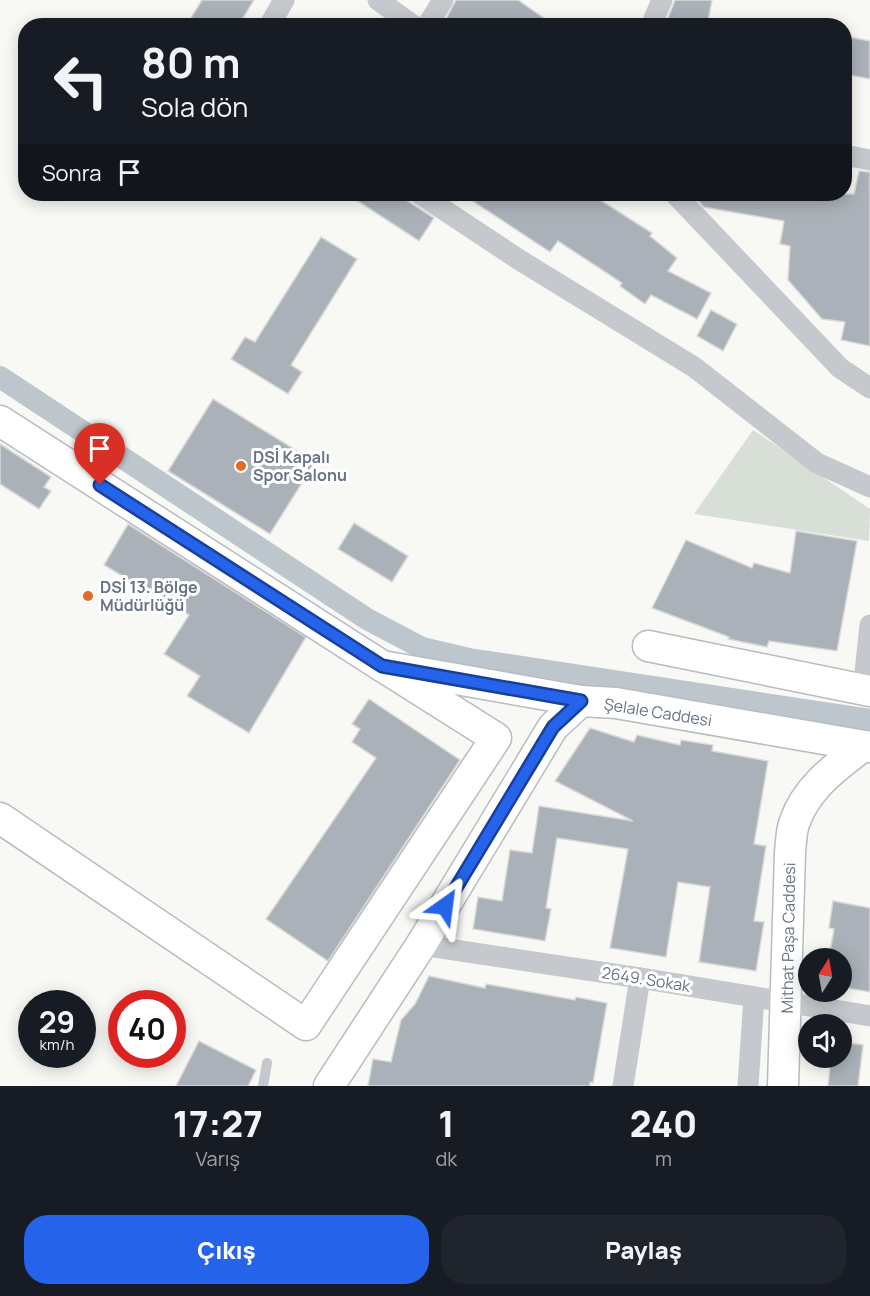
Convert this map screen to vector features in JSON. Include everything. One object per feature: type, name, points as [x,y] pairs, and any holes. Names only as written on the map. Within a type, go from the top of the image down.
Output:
[{"type":"street","points":[[274,18],[284,0]]},
{"type":"street","points":[[378,0],[403,18]]},
{"type":"street","points":[[432,18],[443,0]]},
{"type":"street","points":[[654,18],[662,0]]},
{"type":"street","points":[[852,157],[870,160]]},
{"type":"street","points":[[431,201],[518,259],[694,367],[817,463],[870,487]]},
{"type":"street","points":[[682,201],[840,368],[870,388]]},
{"type":"street","points":[[0,421],[496,738],[306,1025],[0,818]]},
{"type":"street","points":[[648,646],[867,691],[870,625]]},
{"type":"street","points":[[382,666],[581,701]]},
{"type":"street","name":"Şelale Caddesi","points":[[329,1086],[421,945],[553,727],[581,701],[616,703],[867,747]]},
{"type":"street","name":"Mithat Paşa Caddesi","points":[[783,1086],[790,853],[794,821],[809,793],[831,770],[867,747]]},
{"type":"street","name":"2649. Sokak","points":[[421,945],[870,1016]]},
{"type":"street","points":[[623,1086],[640,978]]},
{"type":"street","points":[[748,1086],[754,997]]},
{"type":"lane","points":[[263,1086],[267,1063]]},
{"type":"shaded area","points":[[753,430],[870,509],[869,541],[694,514]]},
{"type":"building","points":[[202,0],[254,0],[243,18],[191,18]]},
{"type":"building","points":[[456,0],[518,0],[544,18],[447,18]]},
{"type":"building","points":[[675,0],[712,0],[709,18],[668,18]]},
{"type":"building","points":[[852,38],[870,41],[870,79],[852,76]]},
{"type":"building","points":[[859,171],[870,172],[870,346],[841,340],[845,322],[822,319],[788,280],[790,246],[780,244],[784,221],[704,207],[698,201],[852,201],[852,194],[854,194]]},
{"type":"building","points":[[358,201],[408,201],[434,218],[419,241]]},
{"type":"building","points":[[473,201],[602,201],[652,233],[650,236],[677,258],[668,271],[711,293],[697,319],[651,295],[645,304],[620,286],[622,283],[558,241],[550,252]]},
{"type":"building","points":[[321,237],[357,259],[291,365],[302,372],[288,394],[231,359],[245,337],[255,342]]},
{"type":"building","points":[[711,310],[737,324],[723,351],[697,336]]},
{"type":"building","name":"DSİ Kapalı Spor Salonu","points":[[213,399],[315,462],[270,534],[168,471]]},
{"type":"building","points":[[0,444],[51,477],[44,487],[51,491],[39,509],[0,484]]},
{"type":"building","points":[[354,523],[408,556],[392,582],[338,549]]},
{"type":"building","points":[[128,524],[306,637],[249,733],[187,696],[200,676],[164,654],[189,615],[104,565]]},
{"type":"building","points":[[796,531],[857,541],[837,651],[769,641],[767,647],[728,639],[729,637],[652,608],[686,540],[752,568],[754,563],[790,573]]},
{"type":"building","points":[[369,699],[460,760],[328,961],[266,919],[376,758],[352,742],[360,729],[352,724]]},
{"type":"building","points":[[590,728],[634,742],[637,735],[680,745],[681,740],[713,745],[712,751],[768,761],[754,844],[766,846],[754,921],[764,922],[756,971],[699,962],[710,887],[678,882],[666,957],[610,948],[628,849],[557,838],[546,908],[551,909],[545,941],[473,929],[478,897],[502,901],[510,850],[532,853],[539,806],[633,821],[555,781]]},
{"type":"building","points":[[833,901],[870,908],[870,992],[852,989],[852,948],[831,948],[834,929],[829,928]]},
{"type":"building","points":[[429,976],[485,988],[486,984],[575,1000],[576,997],[607,1003],[593,1083],[590,1082],[590,1086],[368,1086],[373,1059],[391,1062],[401,1020],[415,1004]]},
{"type":"building","points":[[199,1041],[256,1070],[248,1086],[176,1086]]},
{"type":"building","points":[[852,1043],[863,1045],[858,1086],[828,1086],[830,1068],[852,1068]]},
{"type":"waterway","points":[[0,377],[367,619],[422,648],[469,659],[870,720]]},
{"type":"place","name":"DSİ Kapalı Spor Salonu","points":[[241,466]]},
{"type":"place","name":"DSİ 13. Bölge Müdürlüğü","points":[[88,596]]},
{"type":"route","points":[[100,485],[382,666],[581,701],[553,727],[445,906]]}]
